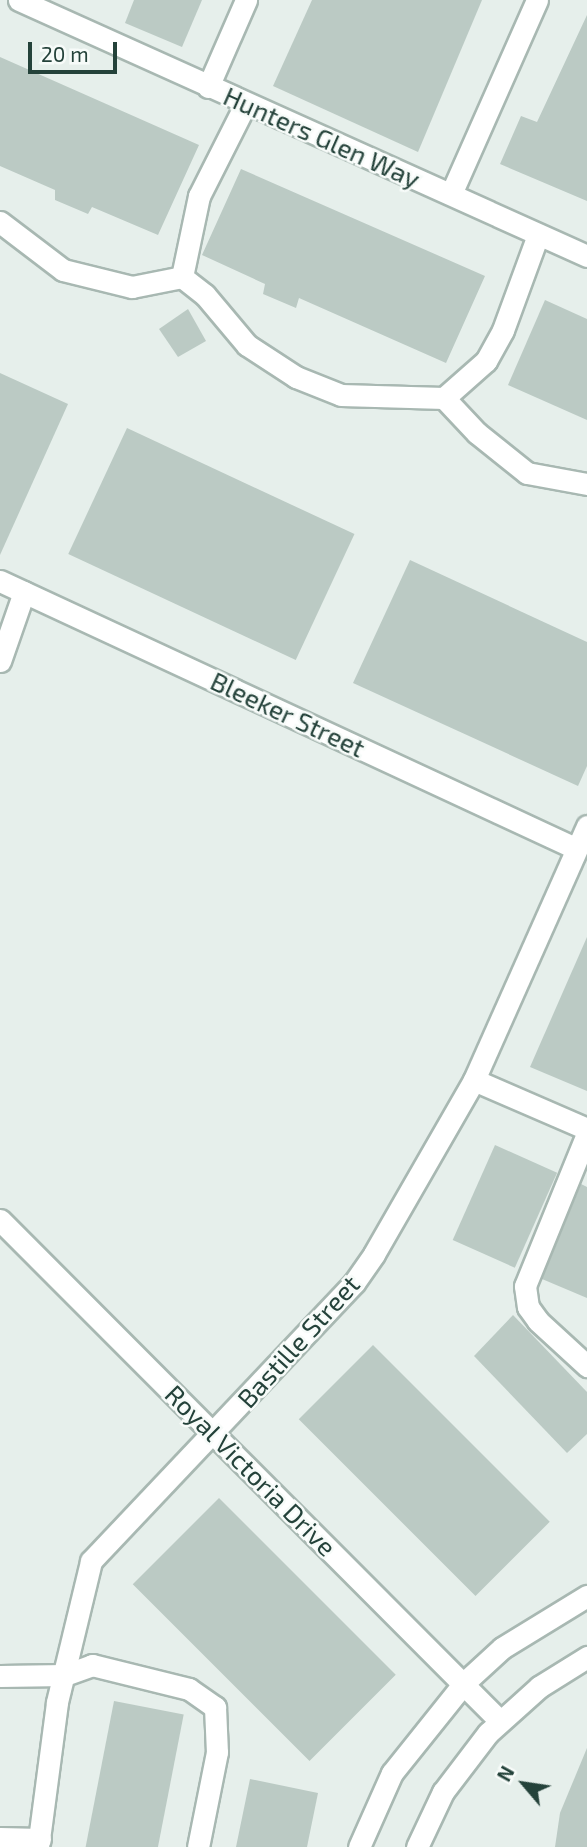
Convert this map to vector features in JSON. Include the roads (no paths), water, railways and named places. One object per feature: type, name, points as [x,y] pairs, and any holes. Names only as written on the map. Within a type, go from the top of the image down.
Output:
[{"type":"street","name":"Hunters Glen Way","points":[[19,0],[245,105],[587,256]]},
{"type":"street","points":[[208,87],[246,0]]},
{"type":"street","points":[[451,194],[537,0]]},
{"type":"street","points":[[182,277],[199,196],[245,105]]},
{"type":"street","points":[[0,222],[63,270],[132,286],[182,277],[205,295],[247,345],[296,377],[341,395],[444,398],[486,361],[503,330],[538,235]]},
{"type":"street","points":[[444,398],[477,433],[527,472],[587,484]]},
{"type":"street","name":"Bleeker Street","points":[[0,581],[575,848]]},
{"type":"street","points":[[0,661],[24,592]]},
{"type":"street","name":"Bastille Street","points":[[39,1843],[57,1702],[91,1561],[354,1283],[474,1080],[587,826]]},
{"type":"street","points":[[474,1080],[587,1132],[525,1286],[528,1307],[538,1321],[587,1366]]},
{"type":"street","name":"Royal Victoria Drive","points":[[0,1220],[465,1682],[500,1721]]},
{"type":"street","points":[[359,1847],[392,1773],[465,1682],[502,1648],[587,1596]]},
{"type":"street","points":[[417,1847],[454,1774],[500,1721],[540,1687],[587,1657]]},
{"type":"street","points":[[0,1676],[65,1675],[92,1665],[189,1689],[215,1707],[217,1752],[198,1847]]},
{"type":"street","points":[[0,1838],[39,1843]]}]
